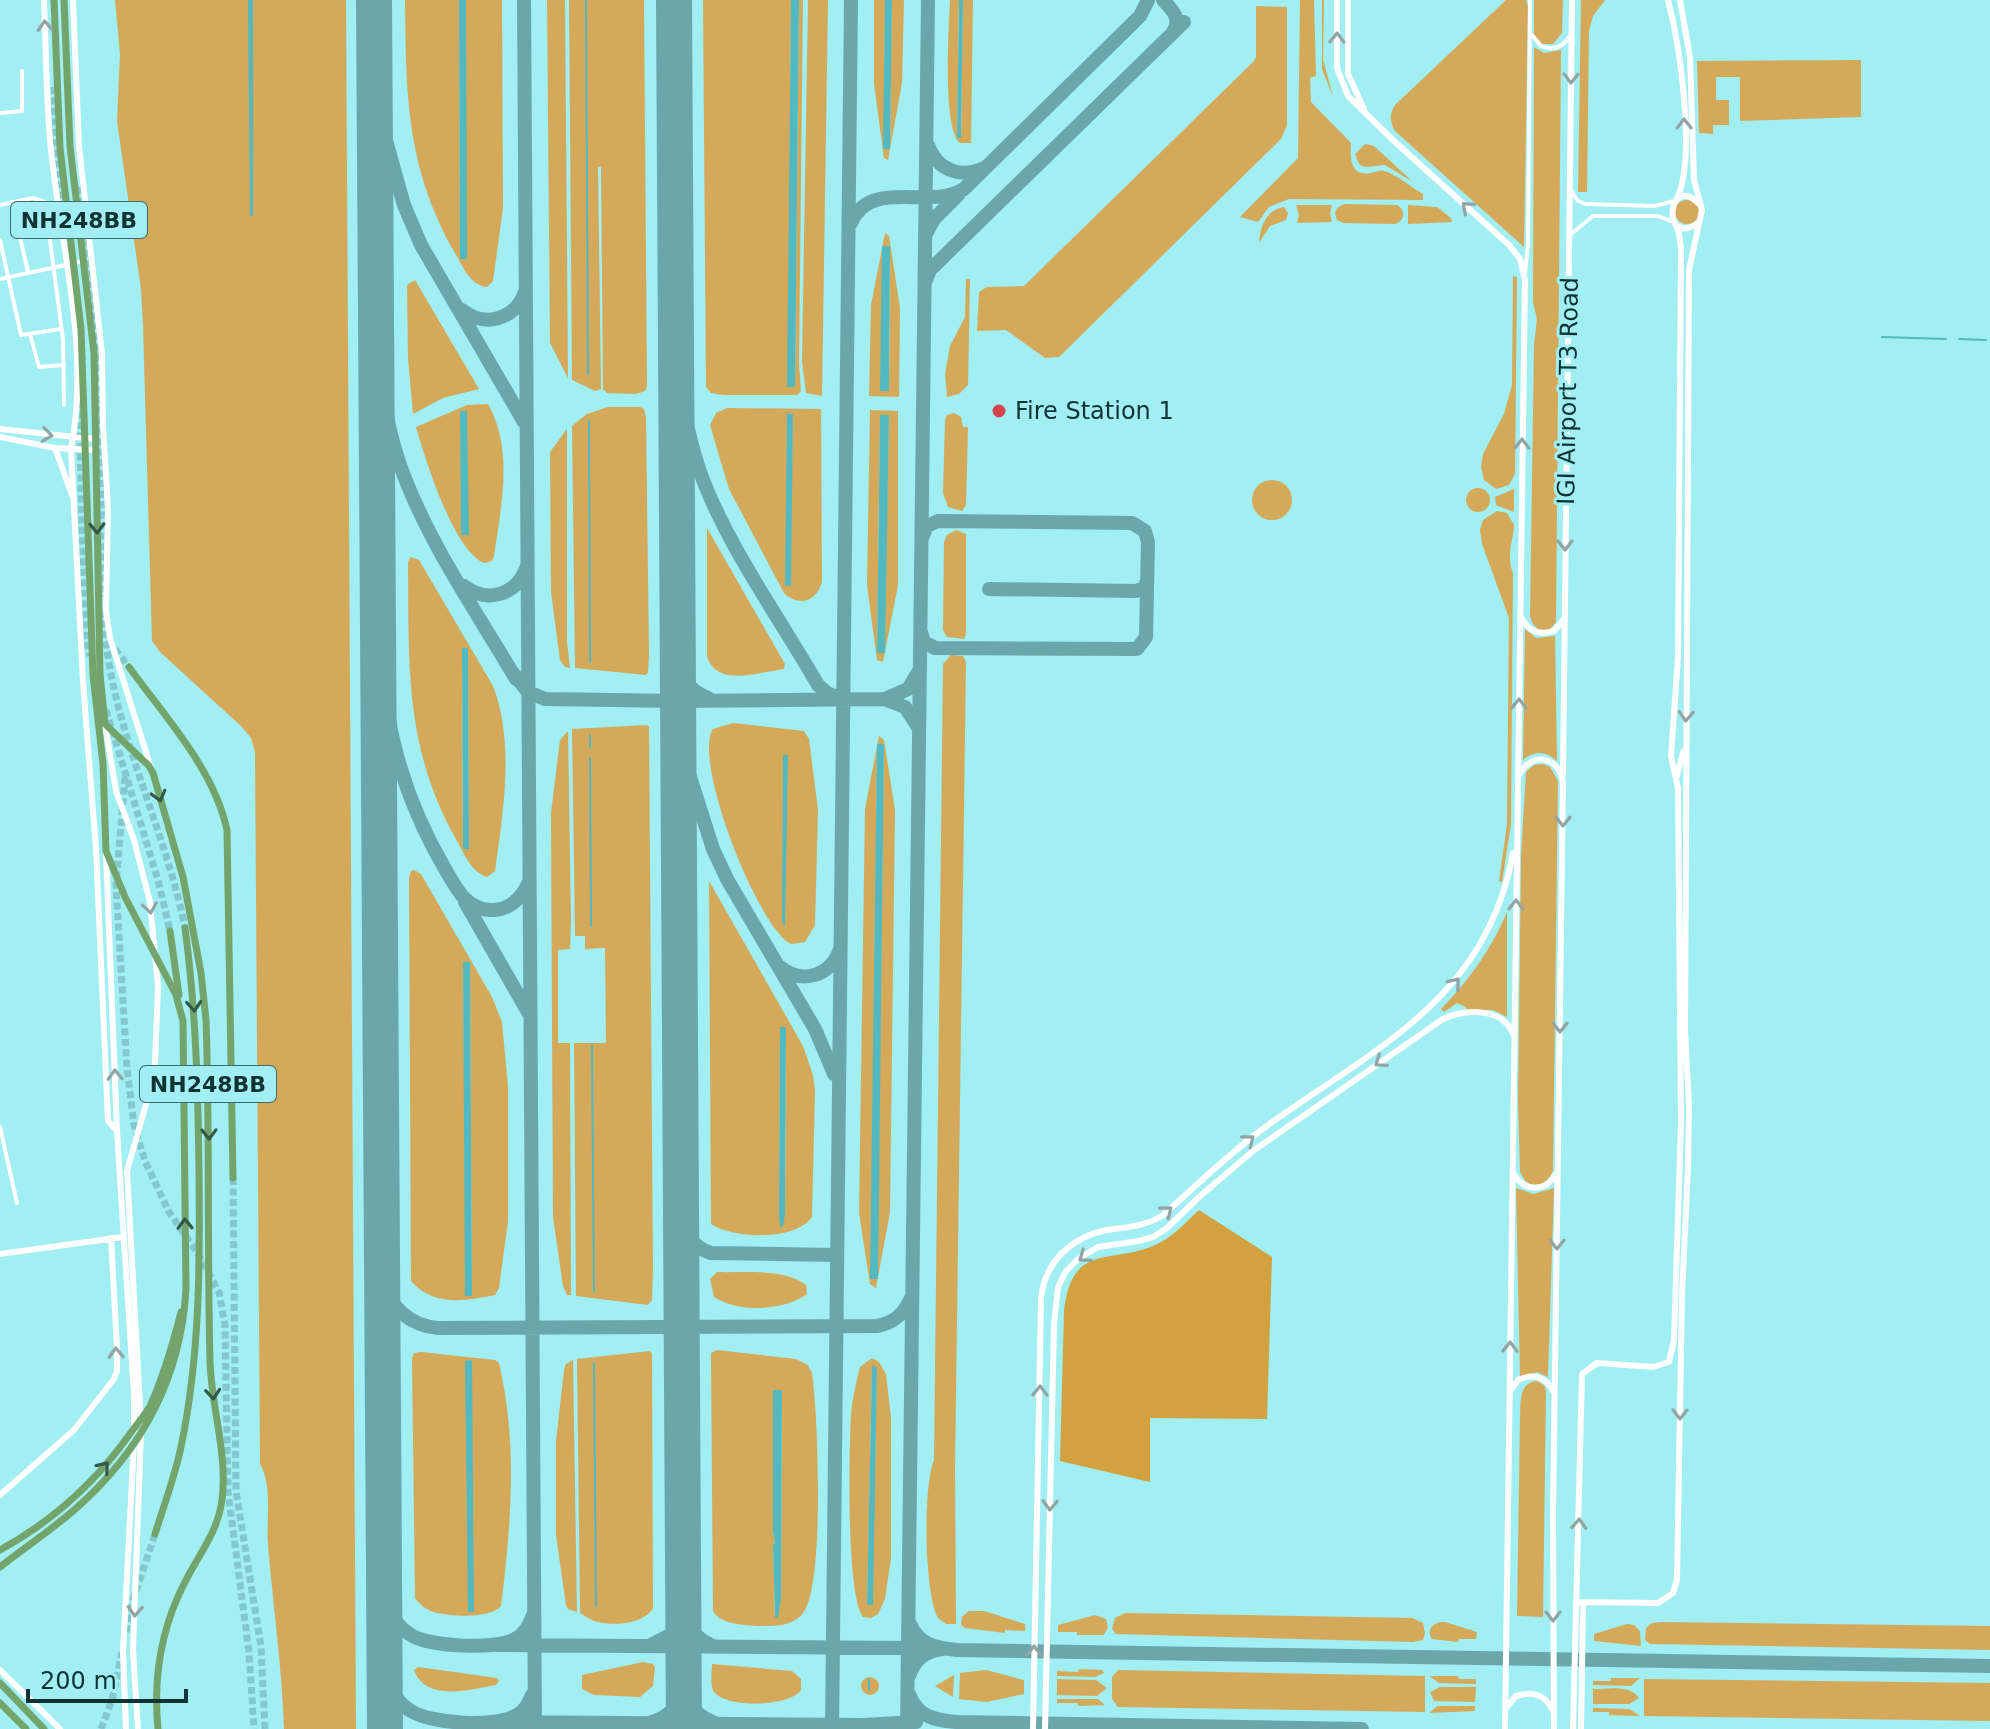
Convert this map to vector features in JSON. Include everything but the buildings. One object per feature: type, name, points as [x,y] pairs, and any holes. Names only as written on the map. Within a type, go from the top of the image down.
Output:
[{"type":"highway","name":"NH248BB","points":[[54,0],[60,148],[70,263],[81,329],[93,675],[101,736],[106,851]]},
{"type":"highway","name":"NH248BB","points":[[64,0],[70,146],[94,353],[100,674],[105,724],[151,770],[183,877],[204,1005],[208,1087],[210,1365],[223,1497],[214,1532],[186,1580],[162,1638],[158,1729]]},
{"type":"highway","points":[[129,667],[215,791],[227,830],[233,1178]]},
{"type":"highway","points":[[106,851],[125,897],[176,995],[183,1021]]},
{"type":"highway","name":"NH248BB","points":[[155,1534],[181,1448],[197,1330],[197,1061],[193,987],[185,928]]},
{"type":"highway","points":[[0,1567],[71,1513],[103,1484],[129,1454],[155,1412],[173,1367],[184,1324],[186,1282],[183,1021],[170,931]]},
{"type":"highway","points":[[0,1550],[67,1505],[120,1448],[149,1407],[170,1352],[186,1296]]},
{"type":"highway","points":[[0,1683],[44,1729]]},
{"type":"highway","points":[[0,1703],[26,1729]]},
{"type":"main road","points":[[44,0],[50,140],[70,263],[75,322],[76,424],[71,449],[83,682],[96,849],[108,1121],[117,1131]]},
{"type":"main road","points":[[73,0],[79,146],[102,353],[108,509],[106,611],[110,638],[151,770]]},
{"type":"main road","points":[[1348,0],[1348,74],[1354,92],[1371,119]]},
{"type":"main road","name":"IGI Airport T3 Road","points":[[1558,1166],[1572,0]]},
{"type":"main road","points":[[1581,1729],[1582,1374],[1587,1367],[1597,1363],[1660,1366],[1669,1362],[1673,1349],[1681,1123],[1676,777],[1671,756],[1678,657],[1681,249],[1671,209],[1684,180],[1683,83],[1668,0]]},
{"type":"main road","points":[[1580,1603],[1658,1603],[1669,1597],[1676,1586],[1688,1168],[1685,741],[1689,270],[1700,220],[1694,180],[1690,57],[1680,0]]},
{"type":"main road","points":[[1337,1],[1336,55],[1339,76],[1348,96],[1509,245],[1520,259],[1525,280],[1505,1729]]},
{"type":"main road","points":[[1676,201],[1690,197],[1700,205]]},
{"type":"main road","points":[[1675,223],[1688,228],[1700,220]]},
{"type":"main road","points":[[0,429],[95,439]]},
{"type":"main road","points":[[0,437],[55,448],[95,450]]},
{"type":"main road","points":[[55,448],[76,510]]},
{"type":"main road","points":[[1520,611],[1526,626],[1532,631],[1547,633],[1560,626],[1566,612]]},
{"type":"main road","points":[[105,724],[116,791],[134,840],[150,902],[158,999],[155,1063],[127,1171],[142,1438],[133,1650],[138,1729]]},
{"type":"main road","points":[[1676,777],[1685,741]]},
{"type":"main road","points":[[1518,782],[1522,768],[1541,759],[1559,769],[1563,783]]},
{"type":"main road","points":[[1033,1729],[1041,1298],[1042,1285],[1052,1264],[1064,1250],[1082,1239],[1107,1230],[1147,1224],[1162,1216],[1245,1142],[1408,1027],[1443,996],[1469,964],[1494,921],[1509,878],[1517,834]]},
{"type":"main road","points":[[106,851],[117,1131],[134,1395],[123,1652],[126,1729]]},
{"type":"main road","points":[[99,939],[110,937]]},
{"type":"main road","points":[[1045,1729],[1054,1324],[1058,1287],[1066,1271],[1098,1247],[1139,1241],[1167,1228],[1253,1151],[1443,1019],[1457,1014],[1496,1015],[1506,1022],[1514,1038]]},
{"type":"main road","points":[[1512,1166],[1514,1174],[1524,1185],[1539,1188],[1552,1181],[1558,1166]]},
{"type":"main road","points":[[1554,1729],[1558,1166]]},
{"type":"main road","points":[[0,1254],[123,1237]]},
{"type":"main road","points":[[0,1495],[74,1430],[114,1379],[117,1348],[111,1238]]},
{"type":"main road","points":[[1509,1399],[1518,1380],[1534,1376],[1545,1380],[1554,1399]]},
{"type":"main road","points":[[1573,1729],[1580,1603]]},
{"type":"main road","points":[[0,1670],[60,1729]]},
{"type":"main road","points":[[1505,1711],[1516,1696],[1532,1693],[1547,1700],[1554,1714]]},
{"type":"street","points":[[1525,280],[1530,0]]},
{"type":"street","points":[[1530,28],[1535,41],[1547,49],[1555,49],[1567,42],[1572,28]]},
{"type":"street","points":[[0,113],[22,111],[22,71]]},
{"type":"street","points":[[1569,187],[1578,201],[1586,204],[1655,206],[1676,201]]},
{"type":"street","points":[[0,205],[36,198],[45,202],[61,329],[64,405]]},
{"type":"street","points":[[12,202],[28,272]]},
{"type":"street","points":[[1569,235],[1593,216],[1658,216],[1675,223]]},
{"type":"street","points":[[0,240],[20,334],[61,329]]},
{"type":"street","points":[[0,279],[84,260]]},
{"type":"street","points":[[30,334],[39,367],[64,365]]},
{"type":"street","points":[[0,1127],[17,1203]]},
{"type":"shaded area","points":[[115,0],[346,0],[356,1729],[284,1729],[268,1544],[268,1493],[260,1464],[255,752],[251,738],[241,726],[160,652],[152,641],[141,289],[117,121],[120,54]]},
{"type":"shaded area","points":[[405,0],[459,0],[460,258],[466,259],[466,0],[502,0],[503,208],[493,281],[487,287],[471,279],[455,253],[439,222],[418,160],[408,99]]},
{"type":"shaded area","points":[[547,0],[565,0],[568,378],[550,343]]},
{"type":"shaded area","points":[[569,0],[644,0],[647,386],[645,391],[636,394],[607,393],[603,389],[601,167],[598,167],[601,389],[595,391],[572,380]]},
{"type":"shaded area","points":[[703,0],[791,0],[788,387],[795,386],[799,0],[803,0],[801,391],[797,395],[723,395],[711,393],[706,387]]},
{"type":"shaded area","points":[[808,0],[828,0],[822,396],[806,393],[802,362]]},
{"type":"shaded area","points":[[874,0],[885,0],[884,149],[890,149],[888,160],[884,158],[874,84]]},
{"type":"shaded area","points":[[892,0],[904,0],[902,83],[890,149]]},
{"type":"shaded area","points":[[950,0],[959,0],[957,137],[961,138],[963,0],[973,0],[971,143],[960,143],[954,134],[951,118],[948,76]]},
{"type":"shaded area","points":[[1300,0],[1314,0],[1316,76],[1310,78],[1311,102],[1351,143],[1351,160],[1355,169],[1364,173],[1389,173],[1423,194],[1423,200],[1289,199],[1269,207],[1258,222],[1240,217],[1298,158]]},
{"type":"shaded area","points":[[1322,0],[1323,59],[1333,97],[1322,69]]},
{"type":"shaded area","points":[[1506,0],[1526,0],[1528,7],[1524,247],[1395,131],[1391,118],[1395,105]]},
{"type":"shaded area","points":[[1534,0],[1563,0],[1562,33],[1553,44],[1542,44],[1534,35]]},
{"type":"shaded area","points":[[1581,0],[1605,0],[1593,16],[1589,31],[1587,192],[1578,192]]},
{"type":"shaded area","points":[[1256,6],[1287,7],[1287,125],[1281,139],[1059,357],[1045,358],[1006,330],[977,331],[979,292],[987,287],[1024,286],[1253,62],[1256,57]]},
{"type":"shaded area","points":[[1534,47],[1544,53],[1561,50],[1556,622],[1550,629],[1540,631],[1530,617],[1537,319],[1533,302]]},
{"type":"shaded area","points":[[1861,60],[1861,117],[1740,121],[1740,77],[1716,77],[1716,100],[1729,100],[1729,125],[1713,125],[1713,134],[1699,133],[1697,61]]},
{"type":"shaded area","points":[[1365,144],[1374,146],[1413,182],[1385,165],[1365,167],[1359,164],[1355,154]]},
{"type":"shaded area","points":[[1687,200],[1698,207],[1699,212],[1692,223],[1687,224],[1676,217],[1675,212],[1682,201]]},
{"type":"shaded area","points":[[1344,204],[1397,205],[1403,215],[1395,224],[1343,223],[1337,220],[1335,214],[1337,208]]},
{"type":"shaded area","points":[[1296,205],[1332,205],[1332,222],[1297,223],[1299,215]]},
{"type":"shaded area","points":[[1408,205],[1437,207],[1452,222],[1408,224]]},
{"type":"shaded area","points":[[1284,207],[1288,213],[1286,220],[1270,226],[1259,243],[1265,220]]},
{"type":"shaded area","points":[[885,233],[889,236],[900,308],[899,397],[869,396],[871,305]],"holes":[[[883,246],[890,247],[889,390]]]},
{"type":"shaded area","points":[[1513,276],[1517,277],[1515,474],[1509,485],[1496,489],[1484,480],[1481,467],[1483,454],[1504,414],[1512,385]]},
{"type":"shaded area","points":[[966,279],[970,279],[968,385],[959,394],[947,397],[945,374],[950,346],[965,317]]},
{"type":"shaded area","points":[[415,280],[479,389],[443,398],[413,414],[407,285]]},
{"type":"shaded area","points":[[488,404],[501,440],[503,479],[494,556],[492,561],[484,563],[473,555],[451,522],[416,427],[467,405]]},
{"type":"shaded area","points":[[608,407],[640,407],[644,409],[646,417],[649,655],[646,675],[575,668],[572,426],[587,414]]},
{"type":"shaded area","points":[[727,408],[821,409],[822,582],[811,598],[795,600],[784,593],[729,489],[710,425],[716,413]],"holes":[[[787,413],[793,414],[790,586]]]},
{"type":"shaded area","points":[[870,410],[898,411],[898,585],[883,662],[877,660],[867,585]],"holes":[[[880,415],[889,416],[884,653],[877,652]]]},
{"type":"shaded area","points":[[954,413],[961,417],[963,427],[968,427],[966,505],[962,511],[948,507],[943,493],[945,420],[947,415]]},
{"type":"shaded area","points":[[567,429],[567,642],[570,668],[560,660],[551,592],[550,452]]},
{"type":"shaded area","points":[[1272,480],[1286,486],[1292,500],[1286,514],[1272,520],[1258,514],[1252,500],[1258,486]]},
{"type":"shaded area","points":[[1478,488],[1489,495],[1490,500],[1483,511],[1478,512],[1467,505],[1466,500],[1473,489]]},
{"type":"shaded area","points":[[1514,489],[1514,512],[1496,505],[1495,497]]},
{"type":"shaded area","points":[[1497,511],[1507,513],[1514,525],[1510,555],[1513,573],[1511,824],[1502,882],[1499,881],[1507,824],[1509,618],[1482,544],[1480,530],[1483,520]]},
{"type":"shaded area","points":[[707,528],[785,664],[784,669],[740,676],[719,672],[712,666],[707,656]]},
{"type":"shaded area","points":[[956,530],[966,534],[964,639],[947,637],[943,630],[944,542],[947,535]]},
{"type":"shaded area","points":[[411,557],[419,560],[493,686],[500,708],[505,754],[504,802],[495,871],[487,877],[469,862],[440,807],[418,739],[410,671],[408,562]],"holes":[[[462,648],[468,648],[469,849],[463,848]]]},
{"type":"shaded area","points":[[1525,629],[1536,638],[1555,636],[1557,761],[1540,753],[1523,760]]},
{"type":"shaded area","points":[[951,655],[963,656],[966,662],[955,1467],[956,1624],[946,1624],[938,1618],[933,1605],[927,1515],[934,1460],[943,664]]},
{"type":"shaded area","points":[[733,723],[804,731],[809,739],[818,810],[815,925],[805,942],[791,944],[777,931],[762,908],[746,877],[720,806],[709,746],[713,729]]},
{"type":"shaded area","points":[[647,725],[653,1271],[652,1300],[648,1305],[576,1296],[574,1043],[606,1043],[605,948],[585,949],[585,936],[575,936],[572,729]]},
{"type":"shaded area","points":[[568,731],[571,921],[570,949],[558,950],[558,1043],[570,1043],[571,1295],[567,1295],[563,1286],[553,1217],[551,813],[560,740]]},
{"type":"shaded area","points":[[879,736],[884,740],[895,810],[890,1212],[876,1288],[870,1284],[859,1213],[865,809],[877,747],[871,1279],[877,1279],[884,745],[877,745]]},
{"type":"shaded area","points":[[1534,765],[1550,767],[1558,781],[1553,1170],[1546,1181],[1535,1185],[1526,1182],[1520,1172],[1521,856],[1526,772]]},
{"type":"shaded area","points":[[411,871],[421,874],[492,997],[502,1022],[508,1087],[508,1221],[499,1288],[495,1295],[472,1299],[450,1300],[429,1295],[411,1281]],"holes":[[[463,963],[470,963],[472,1296],[466,1296]]]},
{"type":"shaded area","points":[[709,881],[803,1046],[815,1091],[812,1217],[804,1225],[779,1234],[734,1233],[711,1224]],"holes":[[[786,1027],[785,1215],[782,1226],[779,1215],[780,1028]]]},
{"type":"shaded area","points":[[1507,912],[1507,1017],[1493,1010],[1467,1010],[1457,1003],[1444,1012],[1441,1009],[1478,964]]},
{"type":"shaded area","points":[[1516,1188],[1534,1194],[1554,1188],[1548,1377],[1537,1372],[1520,1378]]},
{"type":"shaded area","points":[[1199,1210],[1272,1257],[1267,1419],[1150,1418],[1150,1482],[1060,1461],[1064,1311],[1068,1289],[1075,1274],[1096,1259],[1139,1251],[1161,1242]]},
{"type":"shaded area","points":[[717,1272],[764,1272],[787,1276],[806,1285],[807,1294],[774,1307],[735,1306],[714,1297],[710,1279]]},
{"type":"shaded area","points":[[717,1350],[796,1359],[808,1365],[812,1373],[818,1459],[815,1570],[810,1597],[803,1613],[782,1625],[739,1624],[721,1619],[713,1611],[711,1353]],"holes":[[[782,1390],[781,1598],[775,1618],[773,1391]]]},
{"type":"shaded area","points":[[650,1351],[653,1608],[636,1621],[598,1622],[580,1613],[577,1359]]},
{"type":"shaded area","points":[[414,1353],[495,1360],[499,1363],[509,1423],[510,1515],[501,1606],[488,1613],[468,1616],[438,1613],[426,1609],[415,1598],[412,1358]]},
{"type":"shaded area","points":[[872,1358],[879,1362],[886,1374],[891,1418],[891,1558],[885,1599],[878,1614],[871,1618],[863,1617],[858,1603],[851,1552],[851,1416],[860,1367]],"holes":[[[872,1367],[877,1367],[872,1605],[867,1604]]]},
{"type":"shaded area","points":[[573,1360],[577,1612],[566,1605],[556,1535],[556,1441],[564,1370],[566,1364]]},
{"type":"shaded area","points":[[1537,1381],[1544,1385],[1546,1391],[1543,1617],[1517,1616],[1521,1400],[1526,1385]]},
{"type":"shaded area","points":[[969,1611],[984,1611],[1025,1624],[1025,1631],[1005,1630],[1005,1633],[965,1628],[961,1625],[962,1617]]},
{"type":"shaded area","points":[[1125,1613],[1413,1618],[1423,1623],[1425,1633],[1423,1640],[1413,1642],[1116,1634],[1112,1629],[1115,1618]]},
{"type":"shaded area","points":[[1095,1615],[1106,1619],[1108,1627],[1104,1635],[1058,1632],[1058,1625]]},
{"type":"shaded area","points":[[1445,1622],[1477,1632],[1476,1639],[1459,1639],[1458,1642],[1432,1639],[1432,1626]]},
{"type":"shaded area","points":[[1652,1623],[1990,1626],[1990,1650],[1650,1644],[1645,1640],[1646,1628]]},
{"type":"shaded area","points":[[1627,1624],[1634,1625],[1640,1631],[1641,1646],[1594,1641],[1594,1634]]},
{"type":"shaded area","points":[[643,1662],[655,1667],[653,1686],[640,1697],[594,1695],[582,1689],[582,1675]]},
{"type":"shaded area","points":[[712,1664],[792,1671],[801,1679],[801,1690],[784,1700],[771,1702],[756,1704],[729,1700],[713,1690]]},
{"type":"shaded area","points":[[418,1667],[497,1678],[499,1681],[496,1685],[474,1689],[439,1690],[428,1687],[420,1680],[414,1670]]},
{"type":"shaded area","points":[[1079,1669],[1102,1670],[1104,1673],[1095,1677],[1057,1676],[1057,1671],[1078,1672]]},
{"type":"shaded area","points":[[986,1670],[1024,1680],[1024,1694],[987,1702],[959,1699],[960,1673]]},
{"type":"shaded area","points":[[1118,1670],[1425,1676],[1425,1712],[1118,1707],[1112,1699],[1112,1677]]},
{"type":"shaded area","points":[[954,1675],[953,1697],[935,1686]]},
{"type":"shaded area","points":[[1429,1676],[1476,1679],[1476,1684],[1439,1683]]},
{"type":"shaded area","points":[[870,1677],[879,1686],[870,1695],[861,1686]]},
{"type":"shaded area","points":[[1611,1678],[1640,1678],[1631,1686],[1593,1685],[1593,1681],[1611,1681]]},
{"type":"shaded area","points":[[1057,1679],[1096,1680],[1107,1688],[1097,1696],[1057,1695]]},
{"type":"shaded area","points":[[1644,1679],[1990,1683],[1990,1721],[1644,1716]]},
{"type":"shaded area","points":[[1440,1687],[1476,1687],[1475,1702],[1434,1701],[1430,1692]]},
{"type":"shaded area","points":[[1593,1689],[1624,1689],[1639,1698],[1629,1704],[1593,1704]]},
{"type":"shaded area","points":[[1057,1699],[1098,1699],[1105,1705],[1078,1706],[1078,1703],[1057,1703]]},
{"type":"shaded area","points":[[1438,1706],[1475,1706],[1475,1711],[1429,1713]]},
{"type":"shaded area","points":[[1593,1708],[1629,1709],[1640,1716],[1609,1715],[1609,1712],[1593,1712]]},
{"type":"water","points":[[248,0],[253,0],[253,216],[250,216]]},
{"type":"water","points":[[459,0],[466,0],[467,259],[460,259]]},
{"type":"water","points":[[791,0],[799,0],[795,387],[787,387]]},
{"type":"water","points":[[885,0],[892,0],[890,149],[883,149]]},
{"type":"water","points":[[959,0],[963,0],[961,138],[957,138]]},
{"type":"water","points":[[882,246],[890,246],[889,391],[880,391]]},
{"type":"water","points":[[460,411],[467,411],[469,535],[461,535]]},
{"type":"water","points":[[787,413],[793,414],[791,586],[785,586]]},
{"type":"water","points":[[880,415],[889,415],[885,653],[877,653]]},
{"type":"water","points":[[462,648],[468,648],[469,849],[463,849]]},
{"type":"water","points":[[877,744],[884,744],[878,1279],[870,1279]]},
{"type":"water","points":[[783,755],[788,755],[785,927],[782,922]]},
{"type":"water","points":[[463,962],[470,962],[472,1296],[465,1296]]},
{"type":"water","points":[[780,1027],[786,1027],[783,1227],[780,1226],[779,1215]]},
{"type":"water","points":[[472,1360],[474,1612],[468,1612],[465,1361]]},
{"type":"water","points":[[872,1366],[877,1367],[873,1605],[867,1605]]},
{"type":"water","points":[[773,1390],[782,1390],[781,1598],[778,1618],[775,1618],[773,1545]]},
{"type":"waterway","points":[[586,0],[588,374]]},
{"type":"waterway","points":[[1882,337],[1946,339]]},
{"type":"waterway","points":[[1959,339],[1986,340]]},
{"type":"waterway","points":[[589,421],[590,662]]},
{"type":"waterway","points":[[590,735],[590,748]]},
{"type":"waterway","points":[[590,758],[591,926]]},
{"type":"waterway","points":[[592,1046],[594,1292]]},
{"type":"waterway","points":[[594,1363],[596,1606]]},
{"type":"waterway","points":[[869,1679],[869,1690]]},
{"type":"taxiway","points":[[524,0],[535,1729]]},
{"type":"taxiway","points":[[832,1729],[851,0]]},
{"type":"taxiway","points":[[907,1729],[928,0]]},
{"type":"taxiway","points":[[851,223],[860,209],[872,201],[935,197],[964,189],[1140,16],[1148,0]]},
{"type":"taxiway","points":[[1163,0],[1176,18],[1173,32]]},
{"type":"taxiway","points":[[925,282],[930,270],[1184,22]]},
{"type":"taxiway","points":[[375,55],[383,130],[404,205],[421,245],[524,422]]},
{"type":"taxiway","points":[[928,145],[937,161],[950,170],[966,173],[984,168]]},
{"type":"taxiway","points":[[926,234],[934,219],[958,195]]},
{"type":"taxiway","points":[[462,310],[480,319],[498,318],[514,309],[525,292]]},
{"type":"taxiway","points":[[376,316],[385,408],[410,491],[452,574],[516,679]]},
{"type":"taxiway","points":[[675,348],[687,424],[710,497],[738,552],[818,685],[839,698]]},
{"type":"taxiway","points":[[921,632],[924,642],[935,648],[1137,649],[1146,637],[1148,542],[1145,531],[1132,523],[938,521],[927,526],[922,538]]},
{"type":"taxiway","points":[[464,586],[483,595],[501,594],[516,584],[527,566]]},
{"type":"taxiway","points":[[989,589],[1136,591],[1144,588],[1147,581]]},
{"type":"taxiway","points":[[379,641],[391,730],[406,785],[452,882],[467,901],[490,910],[513,903],[528,884]]},
{"type":"taxiway","points":[[678,659],[687,683],[708,698]]},
{"type":"taxiway","points":[[885,699],[908,689],[919,671]]},
{"type":"taxiway","points":[[513,673],[528,692],[545,699],[884,699],[905,707],[918,727]]},
{"type":"taxiway","points":[[678,686],[689,774],[713,849],[727,879],[815,1029],[834,1074]]},
{"type":"taxiway","points":[[465,902],[528,1012]]},
{"type":"taxiway","points":[[780,967],[797,976],[815,975],[830,966],[840,949]]},
{"type":"taxiway","points":[[681,1216],[690,1239],[711,1253],[836,1255]]},
{"type":"taxiway","points":[[382,1278],[390,1298],[402,1313],[418,1323],[438,1328],[877,1326],[898,1317],[911,1298]]},
{"type":"taxiway","points":[[384,1595],[401,1627],[411,1635],[432,1642],[479,1646],[506,1642],[521,1635],[533,1615]]},
{"type":"taxiway","points":[[651,1645],[672,1634],[683,1609]]},
{"type":"taxiway","points":[[684,1609],[693,1631],[711,1645]]},
{"type":"taxiway","points":[[910,1624],[923,1641],[957,1650],[1990,1666]]},
{"type":"taxiway","points":[[496,1645],[915,1648]]},
{"type":"taxiway","points":[[909,1676],[921,1657],[942,1649]]},
{"type":"taxiway","points":[[385,1676],[395,1696],[406,1708],[420,1715],[448,1721],[480,1723],[507,1719],[522,1711],[532,1695]]},
{"type":"taxiway","points":[[684,1684],[693,1708],[713,1722]]},
{"type":"taxiway","points":[[652,1722],[674,1708],[684,1686]]},
{"type":"taxiway","points":[[909,1694],[917,1708],[928,1716],[956,1722],[1362,1729]]},
{"type":"taxiway","points":[[385,1713],[389,1729]]},
{"type":"taxiway","points":[[497,1722],[864,1725],[916,1722]]},
{"type":"runway","points":[[374,0],[385,1729]]},
{"type":"runway","points":[[674,0],[684,1729]]},
{"type":"tunnel","points":[[54,87],[56,148],[69,257]]},
{"type":"tunnel","points":[[81,187],[96,331],[104,597]]},
{"type":"tunnel","points":[[79,401],[85,636],[90,656]]},
{"type":"tunnel","points":[[104,610],[107,651],[125,731],[176,888],[185,928]]},
{"type":"tunnel","points":[[115,649],[129,667]]},
{"type":"tunnel","points":[[106,710],[158,880],[170,931]]},
{"type":"tunnel","points":[[125,777],[116,885],[127,1069],[134,1125],[145,1161],[169,1212],[197,1252],[219,1292],[225,1326],[228,1492],[249,1652],[254,1729]]},
{"type":"tunnel","points":[[233,1178],[236,1491],[261,1647],[265,1729]]},
{"type":"tunnel","points":[[126,1632],[132,1603],[155,1534]]},
{"type":"tunnel","points":[[101,1729],[112,1700],[122,1652]]},
{"type":"place","name":"Fire Station 1","points":[[999,411]]}]
